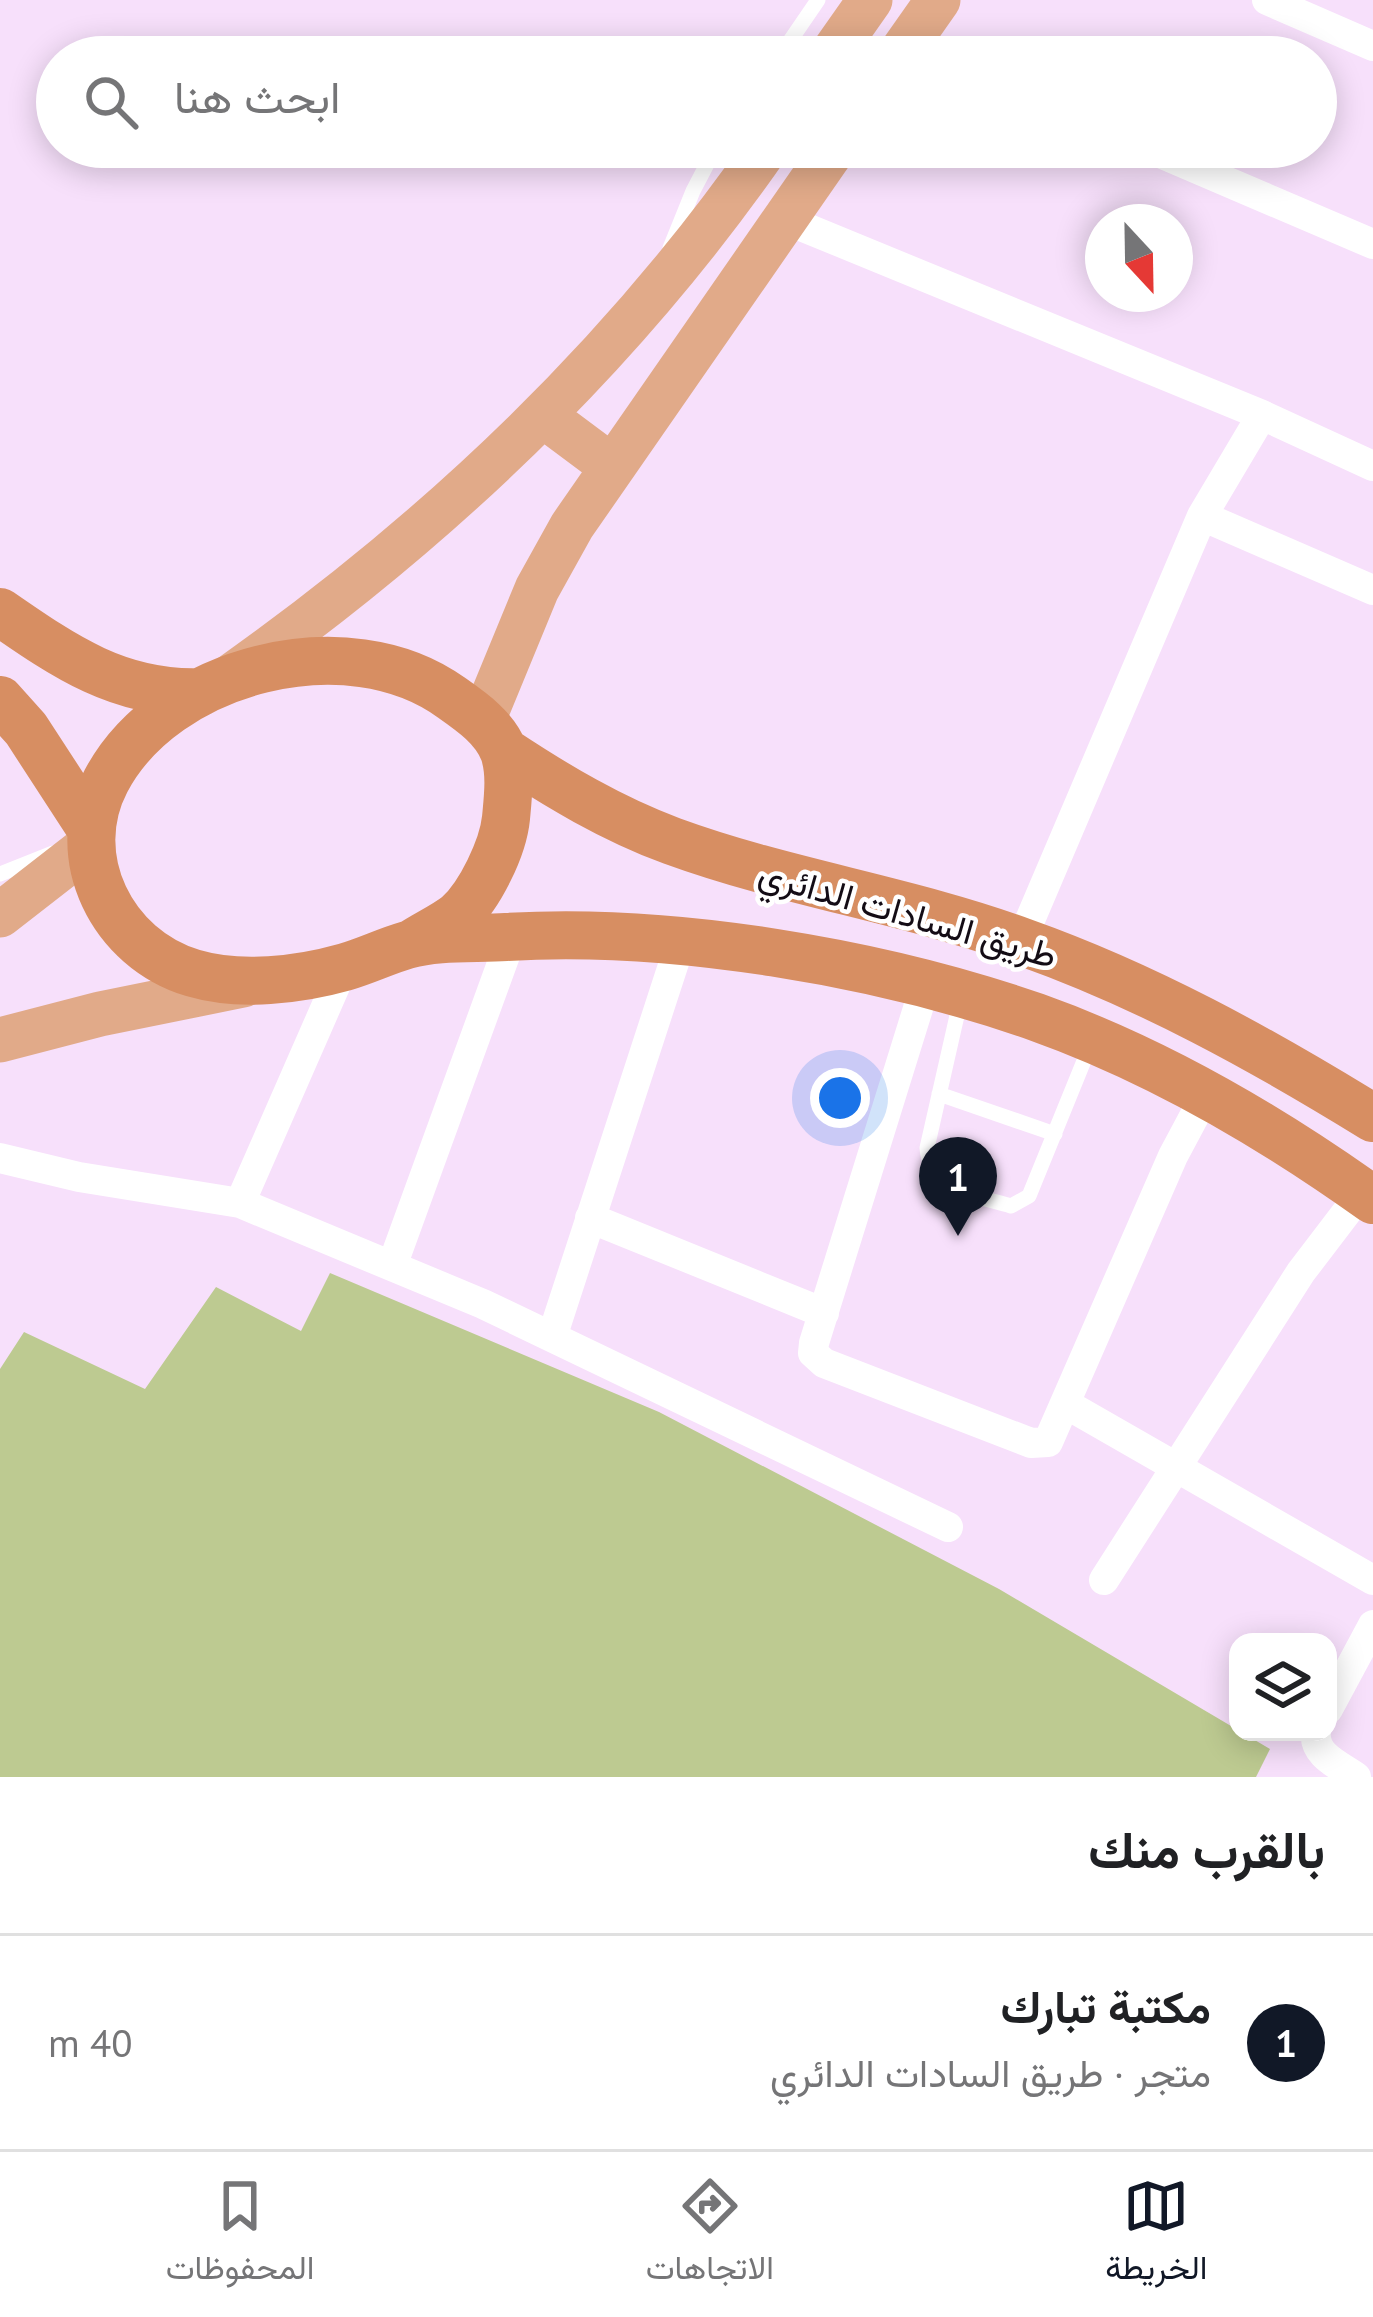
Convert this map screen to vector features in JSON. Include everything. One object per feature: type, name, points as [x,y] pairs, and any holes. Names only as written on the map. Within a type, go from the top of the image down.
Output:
[{"type":"highway","points":[[0,612],[60,654],[109,679],[171,693],[214,686],[274,664],[330,659],[392,670],[440,688],[493,736],[509,782],[505,829],[485,875],[460,914],[411,944],[343,968],[273,979],[191,973],[129,934],[101,893],[90,838],[26,729],[0,700]]},
{"type":"highway","points":[[90,838],[106,782],[123,754],[146,729],[214,686]]},
{"type":"highway","name":"طريق السادات الدائري","points":[[493,736],[612,816],[669,840],[776,874],[1021,940],[1143,990],[1261,1050],[1373,1118]]},
{"type":"highway","points":[[766,953],[743,932],[740,918],[749,889],[776,874]]},
{"type":"highway","name":"طريق السادات الدائري","points":[[411,944],[512,937],[681,941],[844,966],[944,991],[1037,1017],[1092,1041],[1204,1096],[1368,1196]]},
{"type":"main road","points":[[845,36],[870,0]]},
{"type":"main road","points":[[921,36],[938,0]]},
{"type":"main road","points":[[214,686],[344,594],[424,529],[544,416],[658,291],[751,168]]},
{"type":"main road","points":[[493,736],[537,589],[610,466],[820,168]]},
{"type":"main road","points":[[544,416],[610,466]]},
{"type":"main road","points":[[0,915],[90,838]]},
{"type":"main road","points":[[0,1040],[273,979]]},
{"type":"street","points":[[1267,0],[1373,46]]},
{"type":"street","points":[[1195,168],[1373,244]]},
{"type":"street","points":[[784,219],[1262,415],[1373,466]]},
{"type":"street","points":[[1021,940],[1202,516],[1262,415]]},
{"type":"street","points":[[1202,516],[1373,590]]},
{"type":"street","points":[[392,1266],[512,937]]},
{"type":"street","points":[[552,1337],[681,941]]},
{"type":"street","points":[[240,1203],[343,968]]},
{"type":"street","points":[[944,991],[824,1312],[814,1343],[816,1358],[1031,1443],[1048,1442],[1204,1096]]},
{"type":"street","points":[[0,1158],[79,1177],[240,1203],[552,1337],[948,1527]]},
{"type":"street","points":[[1104,1580],[1301,1272],[1368,1196]]},
{"type":"street","points":[[590,1218],[824,1312]]},
{"type":"street","points":[[1066,1404],[1373,1580]]},
{"type":"street","points":[[1337,1691],[1373,1625]]},
{"type":"street","points":[[1315,1741],[1320,1752],[1356,1777]]},
{"type":"lane","points":[[793,36],[818,0]]},
{"type":"lane","points":[[658,291],[673,240],[706,168]]},
{"type":"lane","points":[[0,874],[90,838]]},
{"type":"lane","points":[[944,991],[939,1094],[928,1159],[944,1185],[1011,1206],[1034,1189],[1092,1041]]},
{"type":"lane","points":[[939,1094],[1055,1134]]},
{"type":"green space","points":[[330,1273],[659,1412],[999,1589],[1229,1725],[1229,1741],[1256,1741],[1270,1749],[1256,1777],[0,1777],[0,1369],[24,1332],[145,1389],[216,1287],[301,1331]]},
{"type":"place","name":"مكتبة تبارك","points":[[958,1236]]}]
